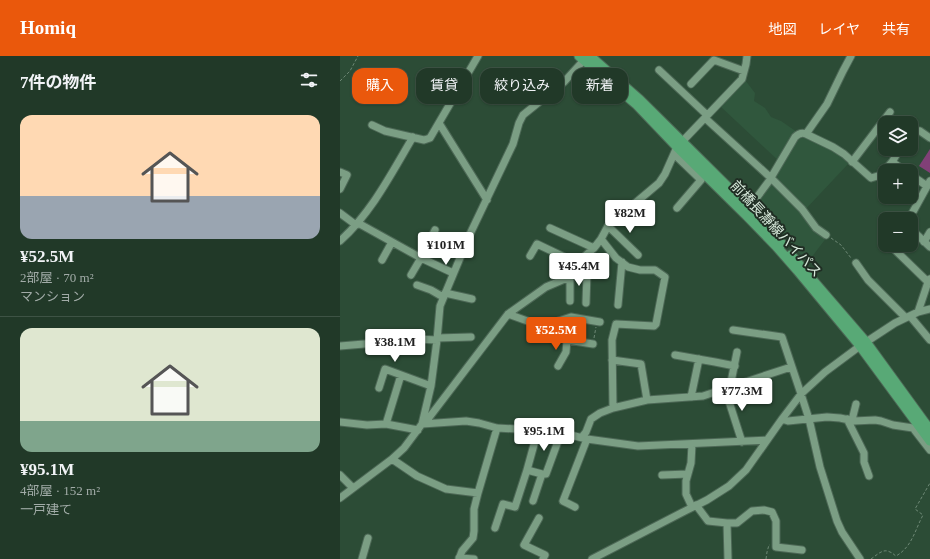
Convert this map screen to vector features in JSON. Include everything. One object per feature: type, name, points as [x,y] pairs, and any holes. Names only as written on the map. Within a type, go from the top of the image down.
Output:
[{"type":"main road","name":"前橋長瀞線バイパス","points":[[584,57],[640,100],[678,148],[776,246],[863,344],[930,441]]},
{"type":"main road","name":"前橋長瀞線バイパス","points":[[678,148],[749,208],[807,272],[930,430]]},
{"type":"street","points":[[372,125],[385,131],[424,140],[430,138],[478,56]]},
{"type":"street","points":[[340,498],[392,459],[404,448],[508,314],[546,287],[567,278],[580,261],[594,248],[608,226],[659,183],[678,148],[706,116],[742,79],[747,56]]},
{"type":"street","points":[[806,134],[827,104],[851,56]]},
{"type":"street","points":[[420,427],[431,386],[440,306],[470,234],[513,144],[518,123],[522,115],[564,82],[584,57]]},
{"type":"street","points":[[692,84],[714,60],[744,71]]},
{"type":"street","points":[[659,70],[802,209],[816,228],[826,235]]},
{"type":"street","points":[[852,162],[890,112]]},
{"type":"street","points":[[439,124],[487,200]]},
{"type":"street","points":[[918,131],[930,137]]},
{"type":"street","points":[[749,208],[771,178],[799,133],[804,133],[833,147],[844,154],[871,178],[881,175],[896,156]]},
{"type":"street","points":[[340,242],[357,224],[380,195],[413,137]]},
{"type":"street","points":[[677,208],[701,180],[678,148]]},
{"type":"street","points":[[340,172],[347,175],[340,189]]},
{"type":"street","points":[[913,212],[929,183],[918,178]]},
{"type":"street","points":[[340,213],[357,224],[421,258],[453,273]]},
{"type":"street","points":[[608,226],[638,255]]},
{"type":"street","points":[[550,228],[594,248]]},
{"type":"street","points":[[410,275],[421,258],[435,230]]},
{"type":"street","points":[[924,242],[930,232]]},
{"type":"street","points":[[918,236],[930,248]]},
{"type":"street","points":[[601,239],[616,258],[628,267],[640,270],[655,270],[666,277],[656,324],[654,326],[616,324],[612,340],[613,408]]},
{"type":"street","points":[[382,260],[392,242]]},
{"type":"street","points":[[530,256],[537,244],[580,261],[587,273],[586,303]]},
{"type":"street","points":[[897,252],[929,281],[918,312]]},
{"type":"street","points":[[618,305],[622,262]]},
{"type":"street","points":[[856,263],[868,280],[908,317],[930,340]]},
{"type":"street","points":[[570,274],[570,301]]},
{"type":"street","points":[[417,285],[444,295],[472,299]]},
{"type":"street","points":[[592,559],[729,486],[746,470],[782,419],[802,394],[825,372],[894,322],[918,312],[930,309]]},
{"type":"street","points":[[508,314],[533,323],[548,324],[571,317],[598,321]]},
{"type":"street","points":[[546,324],[567,340],[593,344]]},
{"type":"street","points":[[733,330],[782,337],[802,394],[820,466],[837,521],[842,532],[860,559]]},
{"type":"street","points":[[340,346],[416,338],[437,339],[471,337]]},
{"type":"street","points":[[558,366],[566,352],[567,340]]},
{"type":"street","points":[[737,352],[735,366],[727,388],[742,442]]},
{"type":"street","points":[[675,355],[735,366]]},
{"type":"street","points":[[612,360],[641,364],[647,400]]},
{"type":"street","points":[[691,397],[699,360]]},
{"type":"street","points":[[575,507],[563,501],[591,419],[600,413],[613,408],[647,400],[703,396],[792,367]]},
{"type":"street","points":[[379,388],[385,369],[431,386]]},
{"type":"street","points":[[386,424],[401,375]]},
{"type":"street","points":[[856,404],[850,420],[864,453],[864,462],[869,476]]},
{"type":"street","points":[[782,419],[788,421],[827,417],[850,420],[881,421],[893,425],[913,428],[930,450]]},
{"type":"street","points":[[340,422],[367,425],[386,424],[420,427],[466,421],[497,428],[554,431],[585,438],[638,446],[767,440]]},
{"type":"street","points":[[474,559],[459,559],[462,552],[473,538],[474,509],[497,428]]},
{"type":"street","points":[[495,528],[503,504],[515,507],[538,430]]},
{"type":"street","points":[[527,470],[546,474],[561,433]]},
{"type":"street","points":[[692,444],[691,463],[686,481],[686,494],[694,506],[708,521],[737,523],[752,511],[764,510],[772,512],[776,521],[776,544],[802,550]]},
{"type":"street","points":[[392,459],[417,476],[446,489],[478,493]]},
{"type":"street","points":[[533,501],[542,474]]},
{"type":"street","points":[[662,475],[688,474]]},
{"type":"street","points":[[340,475],[353,488]]},
{"type":"street","points":[[539,518],[524,545],[545,555],[543,559]]},
{"type":"street","points":[[727,523],[728,559]]},
{"type":"street","points":[[362,559],[368,538]]},
{"type":"path","points":[[340,81],[350,71],[358,56]]},
{"type":"path","points":[[826,235],[841,245],[856,263]]},
{"type":"path","points":[[593,344],[598,321]]},
{"type":"path","points":[[871,559],[885,550],[890,551],[896,556],[902,552],[913,538],[923,515],[915,509],[930,483]]},
{"type":"path","points":[[766,559],[769,545],[776,544]]},
{"type":"shaded area","points":[[745,80],[755,93],[754,101],[765,108],[771,117],[781,121],[797,132],[834,151],[849,163],[802,213],[827,237],[808,262],[754,206],[782,164],[720,106]]},
{"type":"shaded area","points":[[930,149],[930,173],[919,166]]}]
